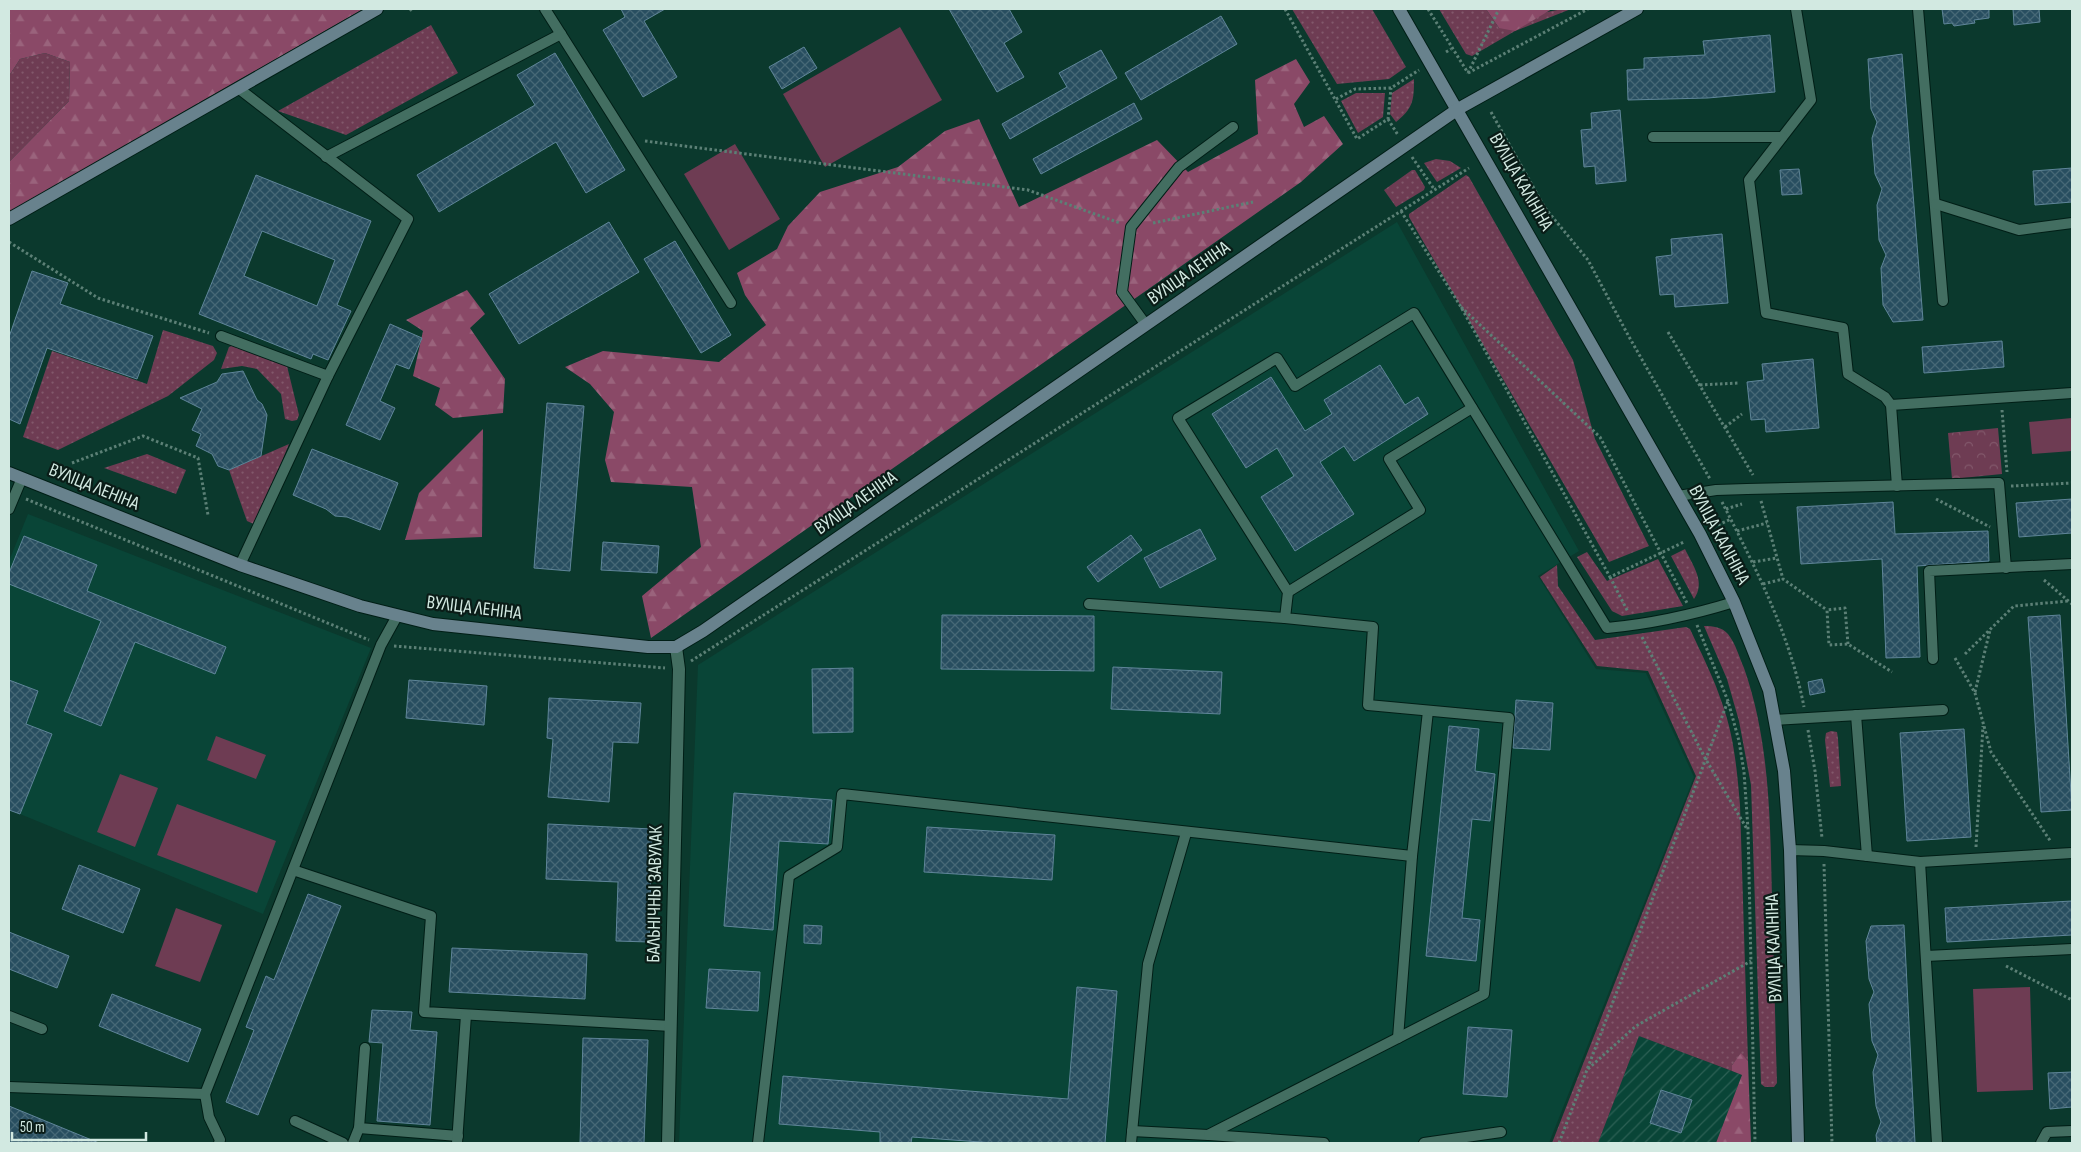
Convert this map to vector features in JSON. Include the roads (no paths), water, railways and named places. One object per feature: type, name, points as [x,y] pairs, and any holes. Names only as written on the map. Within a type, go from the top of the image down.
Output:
[{"type":"street","points":[[9,219],[377,9]]},
{"type":"street","name":"ВУЛІЦА КАЛІНІНА","points":[[1399,9],[1700,534],[1734,602],[1769,690],[1784,771],[1790,850],[1798,1143]]},
{"type":"street","name":"ВУЛІЦА ЛЕНІНА","points":[[9,473],[240,564],[360,606],[397,616],[433,624],[648,647],[676,646],[712,626],[1458,109],[1637,9]]},
{"type":"street","name":"БАЛЬНІЧНЫ ЗАВУЛАК","points":[[668,1143],[679,669],[676,646]]},
{"type":"lane","points":[[545,9],[731,303]]},
{"type":"lane","points":[[1796,9],[1811,100],[1749,180],[1766,314],[1843,328],[1848,374],[1886,397],[1891,405],[1897,486]]},
{"type":"lane","points":[[1918,9],[1943,300]]},
{"type":"lane","points":[[326,157],[561,34]]},
{"type":"lane","points":[[238,88],[408,219],[328,376],[240,564]]},
{"type":"lane","points":[[1146,326],[1122,292],[1131,227],[1179,167],[1233,127]]},
{"type":"lane","points":[[1653,137],[1782,137]]},
{"type":"lane","points":[[1936,204],[2019,230],[2072,223]]},
{"type":"lane","points":[[1285,618],[1288,592],[1178,418],[1277,358],[1295,386],[1414,313],[1606,628],[1635,626],[1693,614],[1734,602]]},
{"type":"lane","points":[[223,337],[328,376]]},
{"type":"lane","points":[[1891,405],[2072,393]]},
{"type":"lane","points":[[1288,592],[1420,510],[1389,459],[1472,408]]},
{"type":"lane","points":[[9,509],[22,478]]},
{"type":"lane","points":[[1678,496],[1716,490],[1761,488],[1999,484],[2006,568]]},
{"type":"lane","points":[[1933,659],[1929,571],[2072,564]]},
{"type":"lane","points":[[1089,604],[1285,618],[1373,627],[1368,705],[1508,718],[1484,994],[1208,1135]]},
{"type":"lane","points":[[219,1143],[220,1140],[209,1117],[205,1094],[381,645],[397,616]]},
{"type":"lane","points":[[1775,720],[1943,710]]},
{"type":"lane","points":[[1398,1038],[1412,856],[1428,711]]},
{"type":"lane","points":[[1856,715],[1867,856]]},
{"type":"lane","points":[[758,1143],[789,876],[837,847],[842,794],[1186,833],[1412,856]]},
{"type":"lane","points":[[1131,1143],[1148,964],[1186,833]]},
{"type":"lane","points":[[1790,850],[1824,851],[1920,862],[2072,853]]},
{"type":"lane","points":[[1920,862],[1937,1143]]},
{"type":"lane","points":[[293,870],[431,916],[424,1012],[671,1026]]},
{"type":"lane","points":[[1926,956],[2072,949]]},
{"type":"lane","points":[[359,1128],[457,1140],[466,1015]]},
{"type":"lane","points":[[9,1016],[42,1029]]},
{"type":"lane","points":[[353,1143],[359,1128],[365,1048]]},
{"type":"lane","points":[[9,1087],[205,1094]]},
{"type":"lane","points":[[295,1121],[343,1143]]},
{"type":"lane","points":[[2042,1143],[2047,1132],[2072,1130]]},
{"type":"lane","points":[[1132,1131],[1324,1143]]},
{"type":"lane","points":[[1424,1143],[1501,1132]]}]
